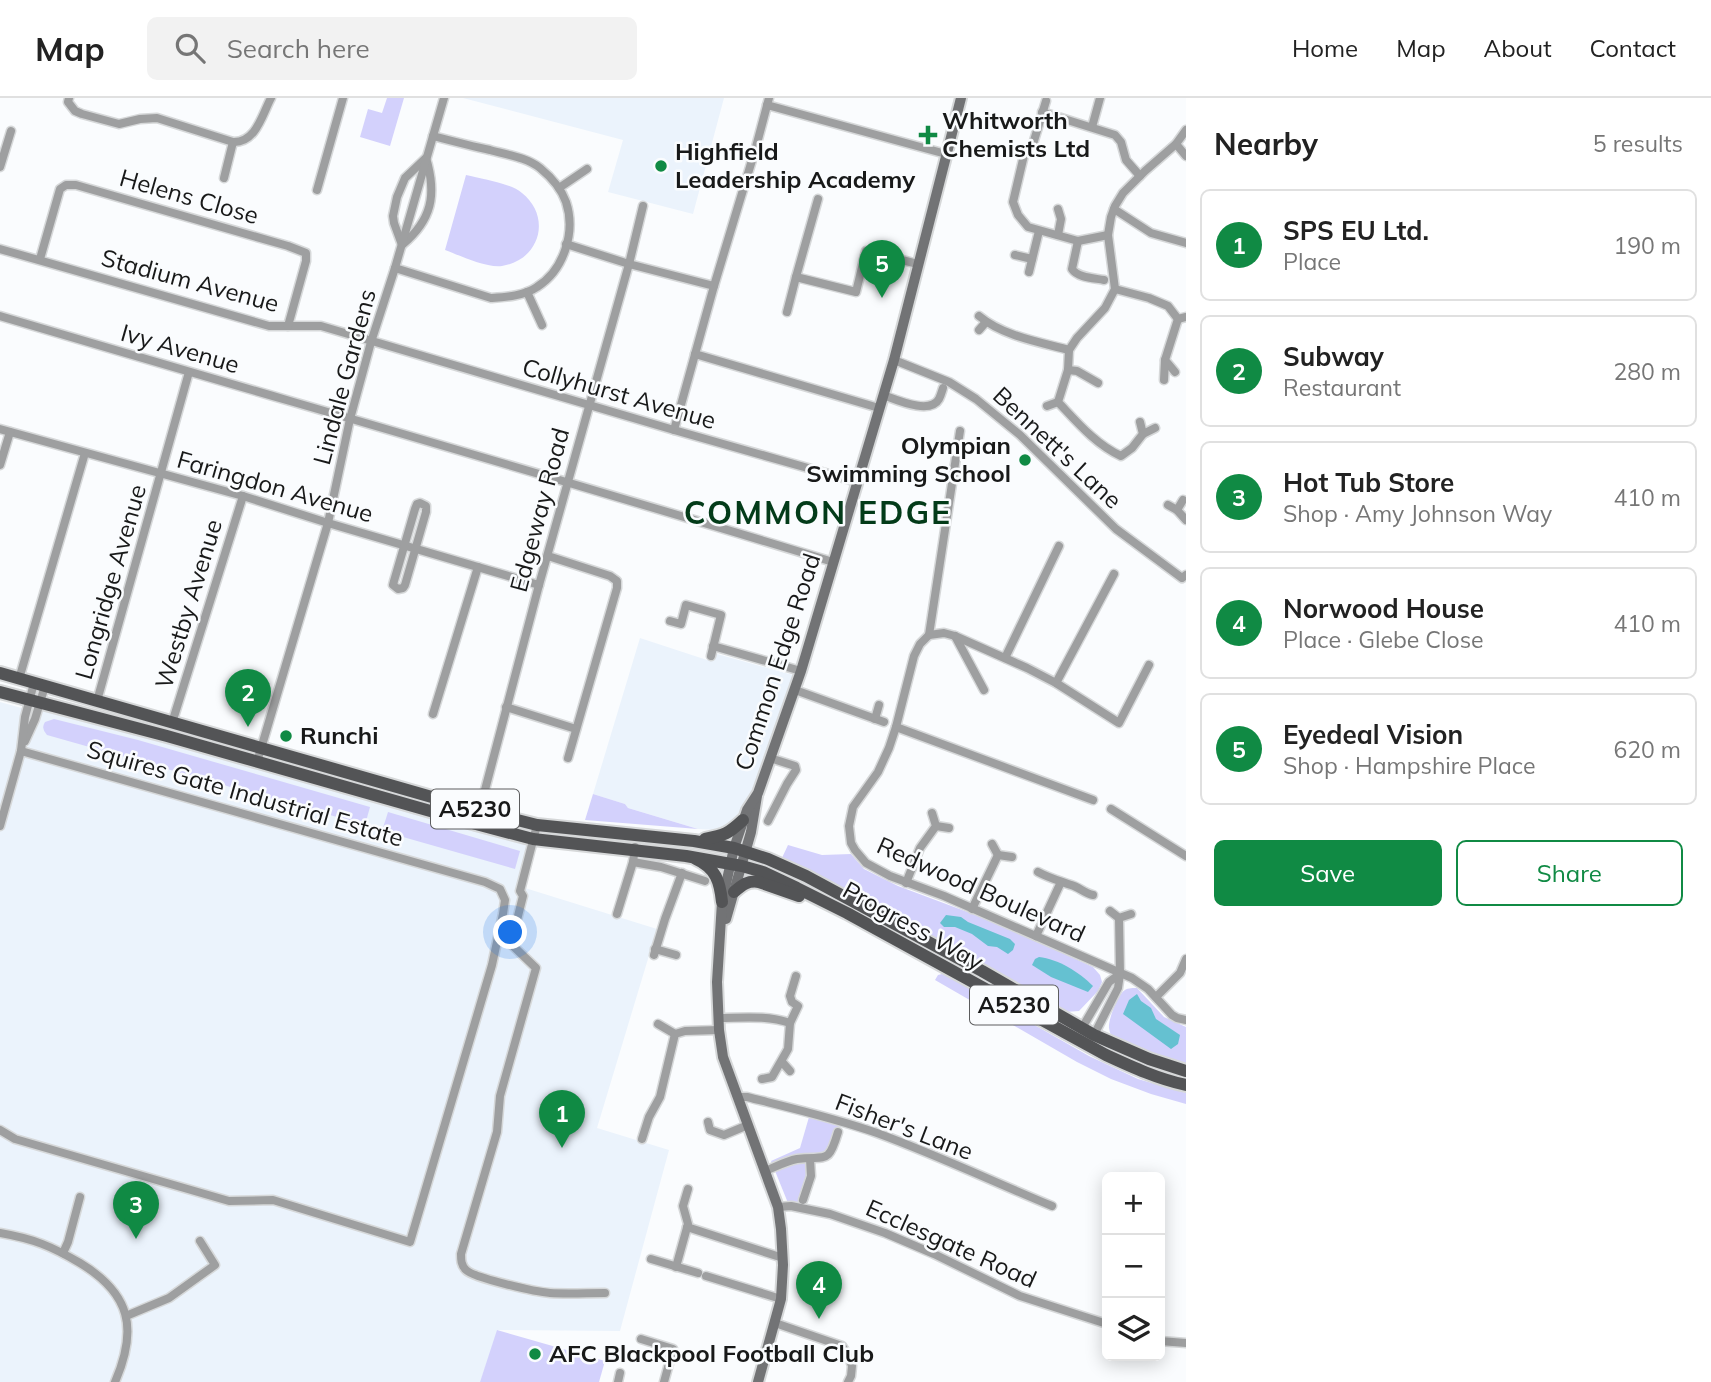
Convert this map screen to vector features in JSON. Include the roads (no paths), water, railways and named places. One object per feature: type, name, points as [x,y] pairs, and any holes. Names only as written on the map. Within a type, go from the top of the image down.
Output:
[{"type":"main road","name":"Common Edge Road","points":[[740,850],[755,813],[758,793],[801,671],[894,360],[961,98]]},
{"type":"main road","name":"A5230","points":[[0,673],[537,825],[638,834],[740,850]]},
{"type":"main road","name":"A5230","points":[[0,692],[533,839],[634,856],[686,856],[737,865]]},
{"type":"main road","name":"Common Edge Road","points":[[720,938],[734,892],[743,820],[758,793]]},
{"type":"main road","points":[[694,841],[722,836],[743,820]]},
{"type":"main road","name":"Progress Way","points":[[740,850],[782,864],[806,876],[982,971],[1084,1031]]},
{"type":"main road","points":[[686,856],[700,860],[708,866],[720,884],[722,902]]},
{"type":"main road","name":"Common Edge Road","points":[[737,865],[722,902],[717,982],[718,1024],[723,1057],[778,1208],[783,1258],[781,1299],[758,1382]]},
{"type":"main road","name":"Progress Way","points":[[737,865],[771,876],[1084,1031],[1149,1059],[1186,1071]]},
{"type":"main road","points":[[734,892],[743,884],[753,881],[806,899],[823,901]]},
{"type":"main road","points":[[1084,1031],[1097,1045],[1147,1068],[1155,1076],[1186,1085]]},
{"type":"street","points":[[69,98],[68,102],[75,111],[119,124],[157,118],[233,142],[250,138],[271,98]]},
{"type":"street","name":"Lindale Gardens","points":[[257,762],[328,523],[350,419],[371,342],[444,98]]},
{"type":"street","points":[[1092,127],[1100,98]]},
{"type":"street","points":[[317,190],[341,99]]},
{"type":"street","points":[[1033,144],[1046,101]]},
{"type":"street","points":[[674,430],[768,102],[946,154]]},
{"type":"street","points":[[1042,112],[1115,135],[1121,142],[1126,160],[1140,176]]},
{"type":"street","points":[[1047,407],[1058,402],[1068,370],[1069,350],[1105,308],[1115,289],[1108,235],[1114,209],[1123,193],[1176,145],[1186,130]]},
{"type":"street","points":[[0,167],[11,131]]},
{"type":"street","points":[[395,268],[491,298],[507,297],[538,287],[556,270],[566,244],[570,226],[566,202],[554,181],[538,166],[523,159],[433,136]]},
{"type":"street","points":[[224,178],[233,142]]},
{"type":"street","points":[[1176,145],[1186,156]]},
{"type":"street","points":[[1025,151],[1013,202],[1018,215],[1028,227],[1078,241],[1108,235]]},
{"type":"street","name":"Lindale Gardens","points":[[402,245],[393,216],[397,197],[405,178],[426,158]]},
{"type":"street","name":"Lindale Gardens","points":[[402,245],[416,233],[428,210],[432,184],[426,158]]},
{"type":"street","points":[[559,188],[587,169]]},
{"type":"street","name":"Helens Close","points":[[40,259],[60,189],[66,185],[76,185],[306,253],[288,326]]},
{"type":"street","points":[[787,312],[818,200]]},
{"type":"street","name":"Edgeway Road","points":[[475,824],[643,206]]},
{"type":"street","points":[[1058,209],[1061,219],[1058,235]]},
{"type":"street","points":[[1114,209],[1151,233],[1186,243]]},
{"type":"street","points":[[1028,272],[1039,231]]},
{"type":"street","points":[[1078,241],[1072,269],[1081,275],[1104,279]]},
{"type":"street","points":[[566,244],[714,286]]},
{"type":"street","name":"Stadium Avenue","points":[[0,249],[269,326],[321,326],[371,342]]},
{"type":"street","points":[[796,276],[856,292],[866,251],[918,264]]},
{"type":"street","points":[[1015,255],[1032,259]]},
{"type":"street","points":[[1115,289],[1160,302],[1182,318],[1165,360],[1164,380]]},
{"type":"street","points":[[527,292],[542,324]]},
{"type":"street","name":"Ivy Avenue","points":[[0,316],[833,562]]},
{"type":"street","points":[[979,316],[994,327],[1069,350]]},
{"type":"street","points":[[979,330],[986,322]]},
{"type":"street","name":"Collyhurst Avenue","points":[[371,342],[857,482]]},
{"type":"street","points":[[695,354],[879,408]]},
{"type":"street","name":"Bennett's Lane","points":[[894,360],[949,382],[976,399],[1020,435],[1116,529],[1182,578],[1186,575]]},
{"type":"street","points":[[1165,360],[1175,372]]},
{"type":"street","points":[[1068,370],[1077,371],[1098,383]]},
{"type":"street","name":"Longridge Avenue","points":[[97,701],[189,372]]},
{"type":"street","points":[[883,396],[925,407],[934,405],[939,400],[943,387]]},
{"type":"street","points":[[1058,402],[1092,436],[1121,456],[1132,448],[1143,434],[1154,429]]},
{"type":"street","points":[[1140,422],[1143,434]]},
{"type":"street","name":"Faringdon Avenue","points":[[0,429],[243,496],[539,585]]},
{"type":"street","points":[[960,431],[929,635],[944,633],[955,636],[1027,667],[1119,723],[1149,665]]},
{"type":"street","points":[[0,465],[10,432]]},
{"type":"street","points":[[19,678],[85,453]]},
{"type":"street","name":"Westby Avenue","points":[[172,723],[243,496]]},
{"type":"street","points":[[1177,510],[1183,500]]},
{"type":"street","points":[[417,504],[424,504],[426,509],[415,548],[405,585],[398,589],[393,585],[415,509],[417,504]]},
{"type":"street","points":[[1168,505],[1186,520]]},
{"type":"street","points":[[1005,658],[1059,546]]},
{"type":"street","points":[[548,556],[610,576],[617,581],[568,758]]},
{"type":"street","points":[[433,714],[478,567]]},
{"type":"street","points":[[1056,683],[1114,574]]},
{"type":"street","points":[[670,621],[681,624],[688,595]]},
{"type":"street","points":[[686,605],[721,615],[711,656]]},
{"type":"street","name":"Redwood Boulevard","points":[[929,635],[914,656],[896,727],[883,763],[853,807],[849,826],[851,843],[860,857],[872,867],[906,883],[944,896],[1139,982],[1172,1015],[1186,1020]]},
{"type":"street","points":[[955,636],[984,690]]},
{"type":"street","points":[[713,646],[801,671]]},
{"type":"street","points":[[0,827],[21,751],[35,719],[35,701],[40,685]]},
{"type":"street","points":[[795,690],[879,721],[879,705]]},
{"type":"street","points":[[506,707],[576,729]]},
{"type":"street","points":[[896,727],[1093,800]]},
{"type":"street","name":"Squires Gate Industrial Estate","points":[[0,1129],[15,1139],[229,1200],[273,1200],[410,1242],[492,965],[505,900],[499,889],[485,882],[21,751]]},
{"type":"street","points":[[768,821],[796,770],[794,766],[770,758]]},
{"type":"street","points":[[1111,809],[1186,856]]},
{"type":"street","points":[[932,813],[936,826]]},
{"type":"street","points":[[537,825],[520,891],[523,896],[511,944],[536,968],[500,1096],[497,1132],[461,1261],[466,1269],[474,1274],[538,1292],[605,1293]]},
{"type":"street","points":[[906,883],[920,848],[936,826]]},
{"type":"street","points":[[936,826],[949,828]]},
{"type":"street","points":[[617,914],[638,834]]},
{"type":"street","points":[[992,844],[998,855]]},
{"type":"street","points":[[998,855],[1012,857]]},
{"type":"street","points":[[972,909],[998,855]]},
{"type":"street","points":[[634,856],[705,881]]},
{"type":"street","points":[[1038,872],[1093,895]]},
{"type":"street","points":[[676,955],[655,952],[682,873]]},
{"type":"street","points":[[1037,936],[1061,882]]},
{"type":"street","points":[[1110,911],[1119,918]]},
{"type":"street","points":[[1119,918],[1131,914]]},
{"type":"street","points":[[1084,1031],[1118,988],[1119,918]]},
{"type":"street","points":[[1156,997],[1180,974],[1186,959]]},
{"type":"street","points":[[1084,1031],[1109,982],[1120,974]]},
{"type":"street","points":[[796,976],[790,996],[798,1006],[810,1004]]},
{"type":"street","points":[[762,1079],[772,1077],[782,1062],[788,1049],[790,1023],[798,1006]]},
{"type":"street","points":[[658,1024],[675,1034],[718,1024],[770,1018],[790,1023]]},
{"type":"street","points":[[642,1139],[649,1117],[664,1100],[675,1034]]},
{"type":"street","points":[[782,1062],[790,1071]]},
{"type":"street","name":"Fisher's Lane","points":[[738,1097],[834,1119],[876,1133],[1052,1206]]},
{"type":"street","points":[[707,1130],[724,1135],[748,1125]]},
{"type":"street","points":[[765,1171],[796,1159],[819,1159],[829,1155],[838,1132]]},
{"type":"street","points":[[803,1200],[811,1176],[810,1159]]},
{"type":"street","points":[[676,1267],[687,1227],[683,1206],[688,1189]]},
{"type":"street","points":[[63,1253],[80,1197]]},
{"type":"street","name":"Ecclesgate Road","points":[[778,1208],[792,1206],[830,1214],[886,1233],[1020,1296],[1102,1323]]},
{"type":"street","points":[[687,1227],[783,1258]]},
{"type":"street","points":[[0,1233],[37,1241],[63,1253],[108,1284],[121,1302],[128,1332],[124,1362],[115,1382]]},
{"type":"street","points":[[126,1316],[169,1298],[215,1265],[200,1241]]},
{"type":"street","points":[[651,1259],[781,1299]]},
{"type":"street","points":[[775,1323],[842,1346],[852,1366],[848,1382]]},
{"type":"street","points":[[641,1339],[673,1349],[664,1382]]},
{"type":"street","points":[[1165,1341],[1186,1343]]},
{"type":"place","name":"Whitworth Chemists Ltd","points":[[928,135]]},
{"type":"place","name":"Highfield Leadership Academy","points":[[661,166]]},
{"type":"place","name":"Eyedeal Vision","points":[[882,298]]},
{"type":"place","name":"Olympian Swimming School","points":[[1025,460]]},
{"type":"place","name":"Subway","points":[[248,727]]},
{"type":"place","name":"Runchi","points":[[286,736]]},
{"type":"place","name":"SPS EU Ltd.","points":[[562,1148]]},
{"type":"place","name":"Hot Tub Store","points":[[136,1239]]},
{"type":"place","name":"Norwood House","points":[[819,1319]]},
{"type":"place","name":"AFC Blackpool Football Club","points":[[535,1354]]},
{"type":"district","name":"COMMON EDGE","points":[[818,513]]}]
